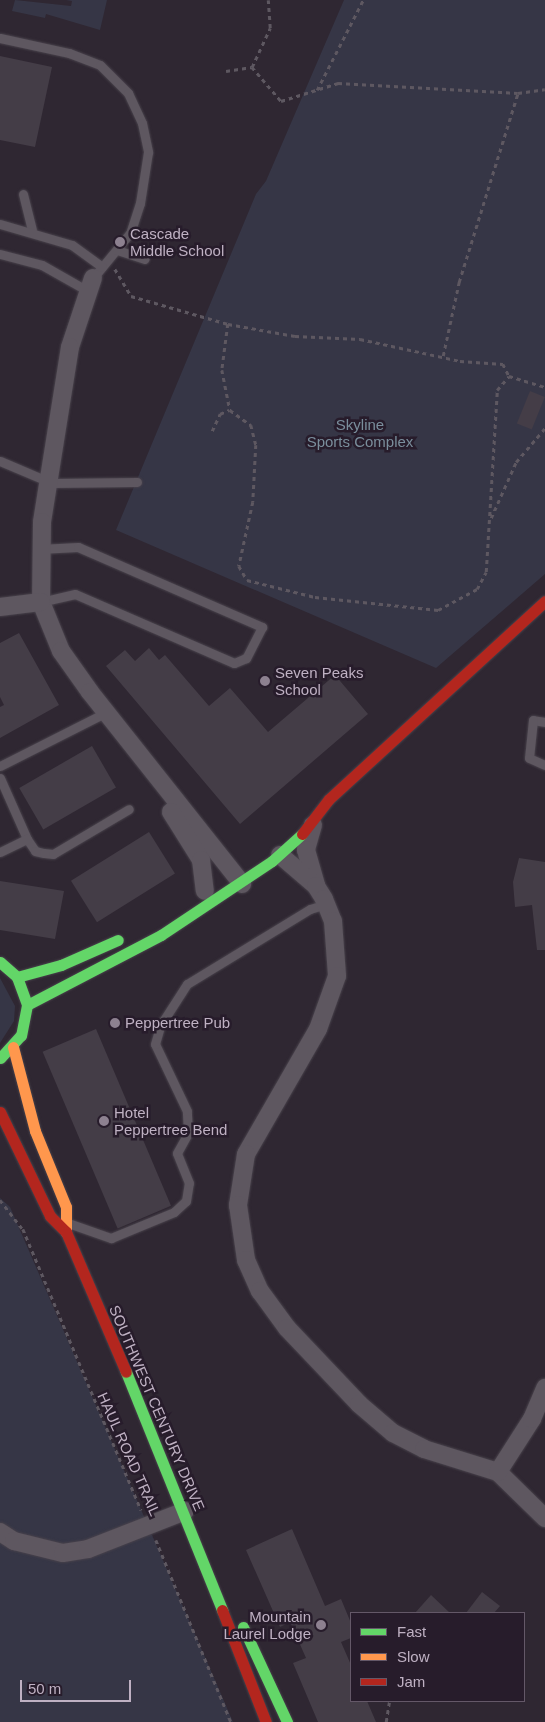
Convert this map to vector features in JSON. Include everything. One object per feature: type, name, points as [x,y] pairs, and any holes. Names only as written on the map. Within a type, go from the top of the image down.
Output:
[{"type":"main road","points":[[188,901],[239,873],[280,855],[306,820],[545,601]]},
{"type":"main road","points":[[306,820],[329,799]]},
{"type":"main road","points":[[27,1005],[161,935],[239,873]]},
{"type":"main road","points":[[17,977],[61,965],[129,934]]},
{"type":"main road","points":[[0,962],[17,977],[27,1005],[21,1035],[13,1047],[0,1058]]},
{"type":"main road","name":"SOUTHWEST CENTURY DRIVE","points":[[13,1047],[32,1122],[66,1207],[66,1227],[219,1597],[227,1630],[266,1722]]},
{"type":"main road","name":"SOUTHWEST CENTURY DRIVE","points":[[0,1112],[50,1216],[66,1227]]},
{"type":"main road","name":"SOUTHWEST CENTURY DRIVE","points":[[219,1597],[241,1624],[287,1722]]},
{"type":"street","points":[[94,278],[70,347],[52,483],[38,549],[41,602],[61,651],[136,756],[201,860],[205,891]]},
{"type":"street","points":[[0,607],[41,602]]},
{"type":"street","points":[[136,756],[239,873]]},
{"type":"street","points":[[306,820],[306,850],[316,886],[326,904],[337,952],[331,1000],[246,1154],[238,1205],[246,1260],[260,1291],[287,1328],[393,1433],[424,1449],[498,1472],[545,1518]]},
{"type":"street","points":[[280,855],[316,886]]},
{"type":"street","points":[[498,1472],[532,1419],[545,1388]]},
{"type":"street","points":[[0,1532],[14,1541],[63,1553],[88,1549],[150,1527],[184,1511]]},
{"type":"lane","points":[[0,38],[68,52],[100,65],[128,93],[142,123],[148,152],[140,202],[130,233],[94,278]]},
{"type":"lane","points":[[23,194],[32,230]]},
{"type":"lane","points":[[0,224],[32,230],[72,245],[94,278]]},
{"type":"lane","points":[[118,250],[145,259]]},
{"type":"lane","points":[[0,254],[94,278]]},
{"type":"lane","points":[[0,461],[52,483],[137,482]]},
{"type":"lane","points":[[38,549],[78,547],[262,627],[246,658],[234,663],[75,594],[41,602]]},
{"type":"lane","points":[[0,766],[105,713]]},
{"type":"lane","points":[[545,722],[534,720],[529,758],[545,765]]},
{"type":"lane","points":[[0,778],[34,850],[53,854],[129,809]]},
{"type":"lane","points":[[0,852],[27,838]]},
{"type":"lane","points":[[66,1227],[111,1238],[174,1212],[186,1201],[189,1183],[177,1153],[188,1133],[186,1111],[155,1044],[160,1026],[187,984],[310,909],[326,904]]},
{"type":"path","points":[[252,67],[270,28],[268,0]]},
{"type":"path","points":[[317,90],[363,0]]},
{"type":"path","points":[[226,71],[252,67]]},
{"type":"path","points":[[252,67],[271,95],[281,101],[338,82],[518,94],[545,90]]},
{"type":"path","points":[[443,356],[459,282],[518,94]]},
{"type":"path","points":[[110,259],[131,296],[228,324],[295,336],[360,339],[443,356],[503,364],[509,376],[545,387]]},
{"type":"path","points":[[228,324],[222,370],[230,410],[251,425],[256,445],[253,502],[239,566],[247,580],[315,597],[438,610],[478,589],[486,572],[497,390],[509,376]]},
{"type":"path","points":[[212,431],[220,414],[230,410]]},
{"type":"path","points":[[490,520],[516,462],[545,428]]},
{"type":"path","name":"HAUL ROAD TRAIL","points":[[0,1200],[24,1229],[73,1356],[150,1527],[231,1722]]},
{"type":"path","points":[[386,1722],[389,1702]]},
{"type":"green space","points":[[15,0],[71,6],[72,1],[66,0],[107,0],[100,30],[46,14],[45,18],[12,11]]},
{"type":"green space","name":"Skyline Sports Complex","points":[[344,0],[545,0],[545,574],[436,668],[116,530],[256,194],[266,181]]},
{"type":"green space","points":[[0,978],[15,1006],[14,1021],[0,1043]]},
{"type":"green space","points":[[0,1198],[10,1207],[233,1722],[0,1722]]},
{"type":"building","points":[[0,56],[52,67],[35,147],[0,140]]},
{"type":"building","points":[[530,391],[545,397],[532,429],[517,423]]},
{"type":"building","points":[[19,633],[59,705],[0,738],[0,707],[4,705],[0,697],[0,643]]},
{"type":"building","points":[[149,648],[159,660],[165,655],[209,706],[230,688],[268,732],[335,675],[368,714],[240,824],[106,666],[125,650],[135,661]]},
{"type":"building","points":[[92,746],[116,788],[43,830],[19,788]]},
{"type":"building","points":[[149,832],[175,874],[97,922],[71,881]]},
{"type":"building","points":[[519,858],[545,862],[545,950],[537,950],[532,905],[515,907],[513,882]]},
{"type":"building","points":[[0,881],[64,891],[55,939],[0,930]]},
{"type":"building","name":"Hotel Peppertree Bend","points":[[96,1029],[171,1206],[118,1228],[43,1052]]},
{"type":"building","name":"Mountain Laurel Lodge","points":[[292,1529],[325,1606],[341,1599],[350,1621],[350,1638],[341,1642],[350,1663],[350,1702],[367,1702],[376,1722],[318,1722],[293,1663],[306,1658],[290,1622],[280,1627],[246,1550]]},
{"type":"building","points":[[482,1592],[500,1606],[495,1612],[467,1612]]},
{"type":"building","points":[[431,1595],[449,1612],[416,1612]]},
{"type":"traffic: fast","points":[[27,1005],[161,935],[272,861],[302,834]]},
{"type":"traffic: fast","points":[[17,977],[61,965],[118,940]]},
{"type":"traffic: fast","points":[[0,962],[17,977],[27,1005],[21,1035],[0,1058]]},
{"type":"traffic: fast","points":[[126,1372],[222,1610]]},
{"type":"traffic: fast","points":[[243,1627],[287,1722]]},
{"type":"traffic: slow","points":[[13,1047],[35,1131],[66,1207],[66,1232]]},
{"type":"traffic: jam","points":[[302,834],[329,799],[545,601]]},
{"type":"traffic: jam","points":[[0,1112],[50,1216],[66,1232],[126,1372]]},
{"type":"traffic: jam","points":[[222,1610],[266,1722]]},
{"type":"place","name":"Cascade Middle School","points":[[120,242]]},
{"type":"place","name":"Seven Peaks School","points":[[265,681]]},
{"type":"place","name":"Peppertree Pub","points":[[115,1023]]},
{"type":"place","name":"Hotel Peppertree Bend","points":[[104,1121]]},
{"type":"place","name":"Mountain Laurel Lodge","points":[[321,1625]]}]
